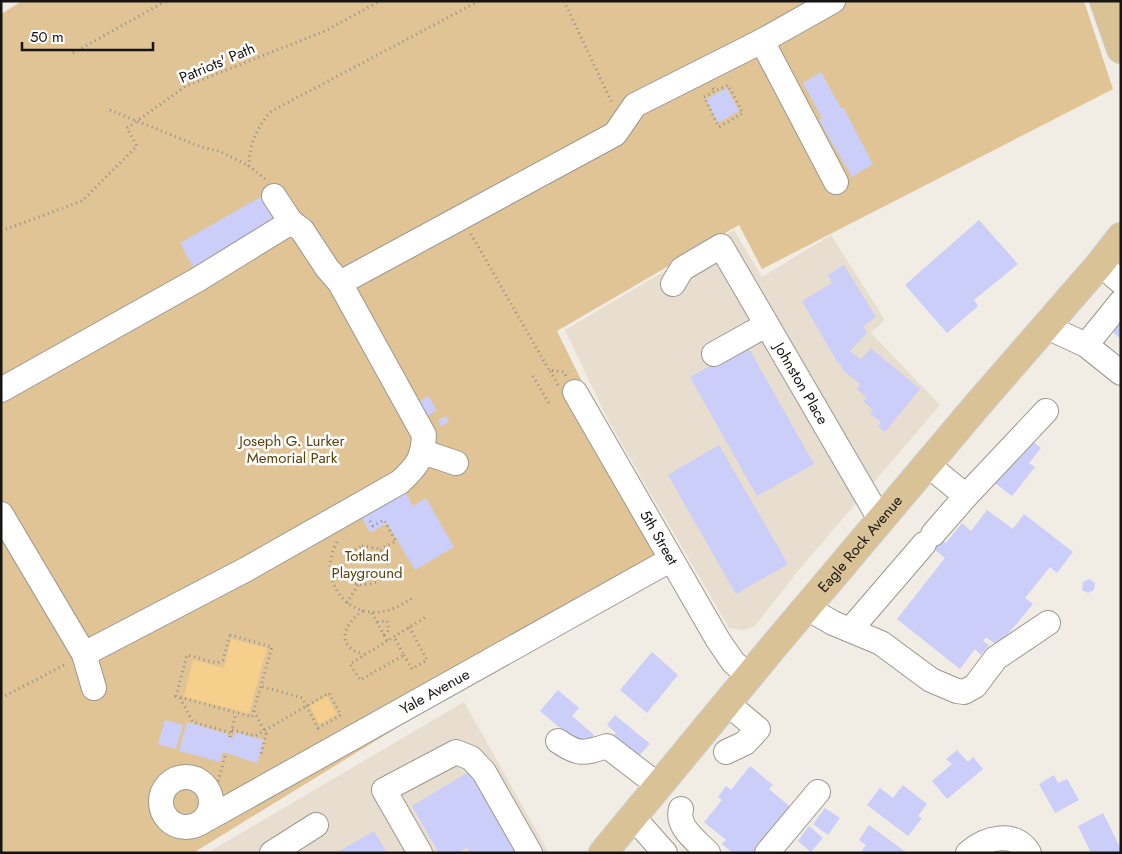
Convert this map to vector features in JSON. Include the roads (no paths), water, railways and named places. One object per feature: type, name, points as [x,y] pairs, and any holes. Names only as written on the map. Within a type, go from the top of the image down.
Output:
[{"type":"main road","points":[[1104,1],[1121,49]]},
{"type":"main road","name":"Eagle Rock Avenue","points":[[603,853],[1045,326],[1111,260],[1121,237]]},
{"type":"street","points":[[340,283],[615,134],[634,105],[762,41],[833,1]]},
{"type":"street","points":[[762,41],[836,182]]},
{"type":"street","points":[[84,654],[245,570],[365,517],[415,469],[423,452],[424,435],[340,283],[327,268],[302,230],[292,222],[274,196]]},
{"type":"street","points":[[1,390],[197,280],[292,222]]},
{"type":"street","name":"Johnston Place","points":[[673,284],[682,269],[721,246],[881,521]]},
{"type":"street","points":[[1111,260],[1121,282]]},
{"type":"street","points":[[1086,345],[1121,302]]},
{"type":"street","points":[[714,354],[766,325]]},
{"type":"street","points":[[1045,326],[1117,362]]},
{"type":"street","name":"5th Street","points":[[575,392],[670,560],[733,662],[750,676]]},
{"type":"street","points":[[850,630],[966,496],[1046,411]]},
{"type":"street","points":[[423,452],[456,463]]},
{"type":"street","points":[[928,465],[966,496]]},
{"type":"street","points":[[1,514],[84,654],[94,688]]},
{"type":"street","name":"Yale Avenue","points":[[200,823],[210,809],[209,793],[205,786],[190,777],[174,780],[163,792],[161,808],[170,822],[185,827],[200,823],[670,560]]},
{"type":"street","points":[[807,608],[832,623],[881,643],[931,680],[957,692],[964,692],[975,686],[996,658],[1048,623]]},
{"type":"street","points":[[726,752],[745,743],[758,729],[728,704]]},
{"type":"street","points":[[558,741],[573,752],[582,753],[607,746],[659,786]]},
{"type":"street","points":[[420,853],[384,790],[456,752],[471,758],[484,772],[530,853]]},
{"type":"street","points":[[767,853],[818,792]]},
{"type":"street","points":[[681,809],[679,817],[681,824],[708,853]]},
{"type":"street","points":[[633,817],[665,853]]},
{"type":"street","points":[[272,853],[316,825]]},
{"type":"street","points":[[968,853],[983,842],[1006,838],[1018,841],[1029,853]]},
{"type":"park label","name":"Joseph G. Lurker Memorial Park","points":[[292,450]]},
{"type":"park label","name":"Totland Playground","points":[[367,564]]}]
